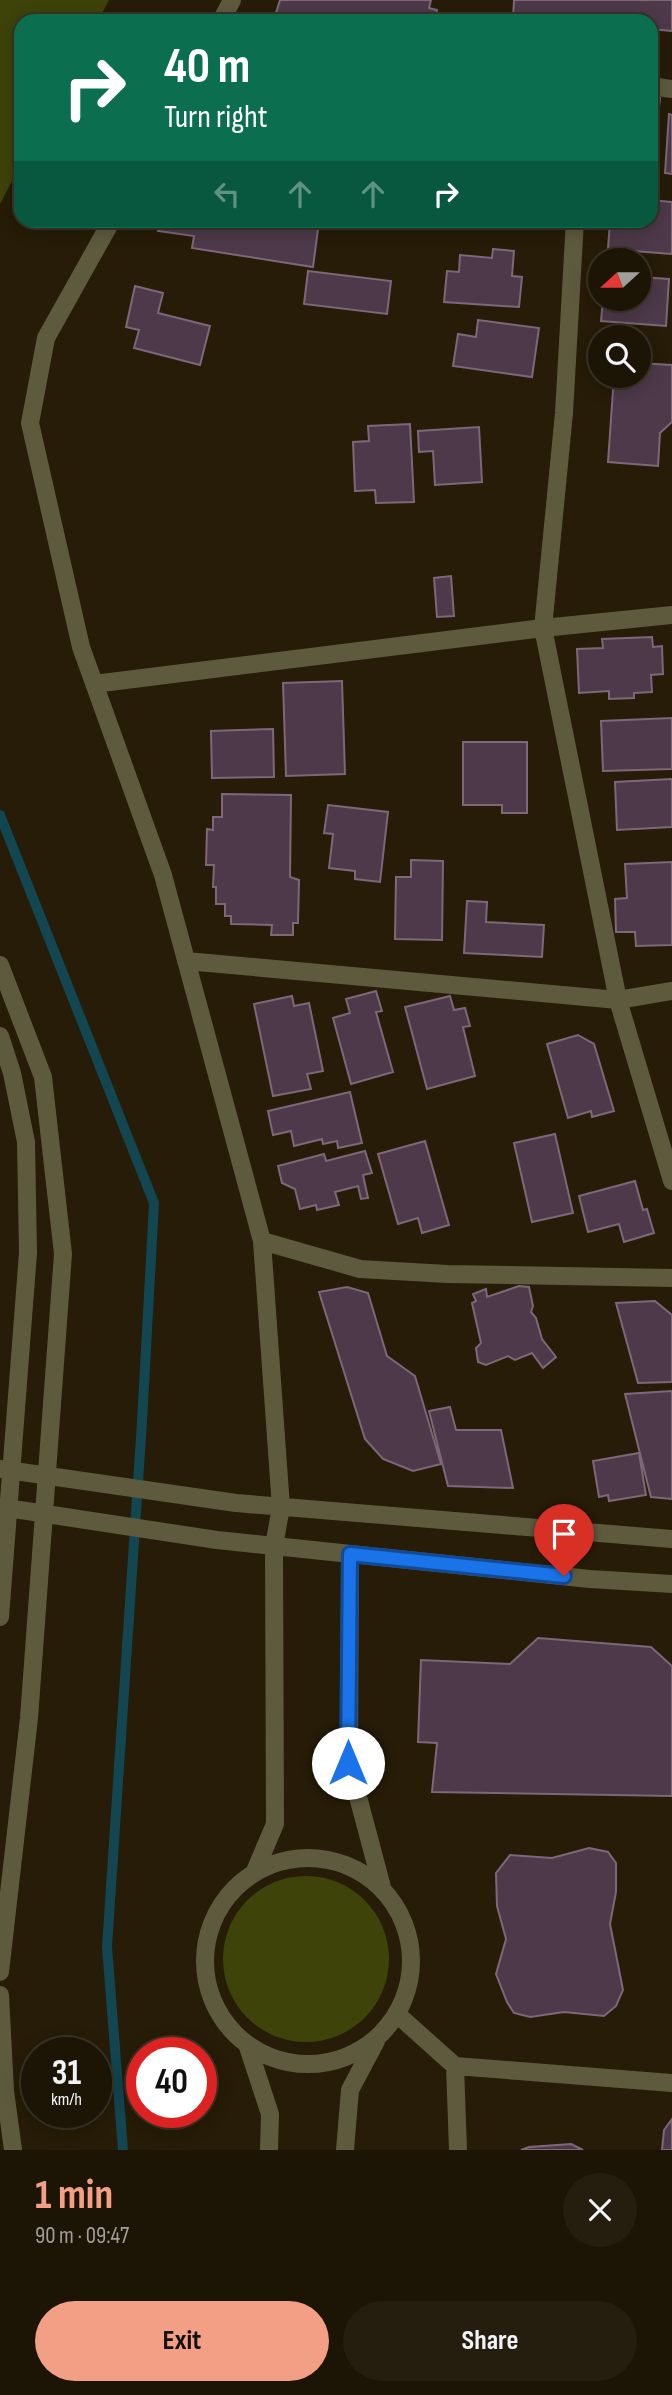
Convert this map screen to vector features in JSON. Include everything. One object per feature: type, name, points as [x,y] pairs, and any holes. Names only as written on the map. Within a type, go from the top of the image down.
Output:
[{"type":"street","points":[[108,228],[46,338],[30,423],[81,647],[163,875],[262,1241],[281,1507],[274,1546],[275,1824],[255,1871]]},
{"type":"street","points":[[575,228],[564,412],[543,628],[618,1000],[672,1181]]},
{"type":"street","points":[[94,684],[543,628],[672,615]]},
{"type":"street","points":[[186,961],[618,1000],[672,991]]},
{"type":"street","points":[[0,965],[43,1077],[63,1254],[29,1718],[0,1972]]},
{"type":"street","points":[[0,1036],[12,1073],[26,1142],[28,1252],[6,1469],[0,1617]]},
{"type":"street","points":[[262,1241],[360,1269],[447,1275],[672,1278]]},
{"type":"street","points":[[6,1469],[236,1503],[672,1539]]},
{"type":"street","points":[[4,1508],[217,1540],[590,1579],[672,1584]]},
{"type":"street","points":[[345,2150],[350,2090],[376,2041],[398,2015],[410,1983],[412,1948],[401,1915],[382,1887],[348,1763],[350,1554]]},
{"type":"street","points":[[376,2041],[347,2059],[313,2066],[279,2062],[248,2047],[224,2022],[208,1991],[204,1957],[211,1923],[228,1894],[255,1871],[286,1859],[321,1858],[354,1868],[382,1887]]},
{"type":"street","points":[[0,1995],[5,2091],[13,2150]]},
{"type":"street","points":[[398,2015],[455,2066],[672,2083]]},
{"type":"street","points":[[248,2047],[270,2114],[270,2150]]},
{"type":"street","points":[[455,2066],[458,2150]]},
{"type":"green space","points":[[0,0],[109,0],[102,14],[14,14],[14,177],[0,204]]},
{"type":"green space","points":[[306,1876],[338,1882],[365,1900],[383,1927],[389,1959],[383,1991],[365,2018],[338,2036],[306,2042],[274,2036],[247,2018],[229,1991],[223,1959],[229,1927],[247,1900],[274,1882]]},
{"type":"building","points":[[280,0],[431,0],[429,8],[437,10],[436,14],[276,13]]},
{"type":"building","points":[[514,0],[672,0],[672,31],[658,30],[658,14],[513,14]]},
{"type":"building","points":[[669,114],[672,115],[672,174],[665,173]]},
{"type":"building","points":[[658,201],[672,202],[672,254],[651,252],[651,248],[608,248],[609,228],[658,228]]},
{"type":"building","points":[[159,228],[318,229],[313,267],[192,248],[194,236],[158,231]]},
{"type":"building","points":[[493,249],[514,251],[512,276],[522,277],[519,307],[444,302],[447,271],[459,272],[460,255],[492,258]]},
{"type":"building","points":[[308,271],[391,281],[387,314],[304,304]]},
{"type":"building","points":[[651,278],[669,279],[666,326],[601,321],[602,312],[651,312]]},
{"type":"building","points":[[135,286],[163,293],[158,313],[210,326],[200,365],[134,348],[139,330],[126,327]]},
{"type":"building","points":[[478,320],[539,328],[532,377],[453,366],[458,334],[476,337]]},
{"type":"building","points":[[651,364],[672,365],[672,422],[660,433],[658,466],[608,462],[613,388],[651,388]]},
{"type":"building","points":[[410,424],[414,502],[376,503],[375,490],[355,491],[353,442],[369,441],[368,426]]},
{"type":"building","points":[[479,427],[482,482],[435,485],[433,451],[419,452],[418,431]]},
{"type":"building","points":[[451,576],[454,616],[437,617],[434,578]]},
{"type":"building","points":[[652,637],[653,647],[662,646],[663,674],[651,675],[652,692],[634,693],[634,698],[609,699],[609,691],[579,693],[577,649],[603,648],[602,639]]},
{"type":"building","points":[[342,681],[345,774],[286,776],[283,683]]},
{"type":"building","points":[[672,718],[672,769],[603,771],[601,721]]},
{"type":"building","points":[[273,729],[274,777],[212,778],[211,731]]},
{"type":"building","points":[[463,742],[527,742],[527,813],[502,813],[502,805],[463,805]]},
{"type":"building","points":[[672,779],[672,827],[617,830],[615,782]]},
{"type":"building","points":[[222,794],[291,795],[290,877],[299,880],[298,923],[293,923],[293,935],[271,935],[272,925],[231,924],[231,916],[225,916],[225,904],[216,904],[216,887],[213,887],[214,865],[206,865],[207,829],[213,830],[213,817],[222,817]]},
{"type":"building","points":[[328,805],[388,812],[380,882],[355,879],[355,871],[329,868],[333,834],[324,833]]},
{"type":"building","points":[[411,860],[443,861],[442,940],[395,939],[396,877],[411,877]]},
{"type":"building","points":[[672,862],[672,945],[636,946],[635,932],[616,932],[615,899],[627,898],[625,864]]},
{"type":"building","points":[[467,901],[487,902],[486,922],[544,925],[542,957],[464,953]]},
{"type":"building","points":[[376,991],[382,1011],[376,1012],[393,1072],[351,1084],[333,1018],[350,1013],[346,999]]},
{"type":"building","points":[[292,996],[294,1006],[309,1003],[323,1071],[307,1074],[311,1089],[273,1096],[254,1004]]},
{"type":"building","points":[[450,996],[454,1010],[465,1008],[470,1026],[463,1027],[475,1076],[427,1089],[405,1007]]},
{"type":"building","points":[[578,1035],[594,1044],[614,1111],[592,1117],[591,1111],[568,1118],[547,1044]]},
{"type":"building","points":[[350,1092],[362,1143],[338,1148],[337,1141],[323,1144],[322,1139],[294,1146],[291,1131],[273,1135],[268,1111]]},
{"type":"building","points":[[555,1134],[573,1213],[532,1222],[514,1143]]},
{"type":"building","points":[[425,1141],[449,1225],[422,1233],[418,1218],[398,1224],[378,1154]]},
{"type":"building","points":[[365,1151],[372,1173],[363,1175],[368,1198],[361,1199],[358,1186],[335,1192],[339,1205],[317,1210],[316,1205],[300,1209],[295,1189],[282,1183],[278,1166],[324,1154],[326,1161]]},
{"type":"building","points":[[635,1181],[643,1210],[647,1209],[654,1233],[624,1242],[619,1224],[588,1232],[579,1196]]},
{"type":"building","points":[[519,1286],[529,1287],[533,1306],[531,1312],[536,1318],[542,1339],[556,1357],[543,1368],[532,1353],[515,1360],[508,1356],[486,1365],[478,1362],[476,1348],[481,1343],[472,1303],[476,1301],[473,1294],[486,1289],[487,1297]]},
{"type":"building","points":[[347,1287],[368,1293],[387,1356],[415,1376],[441,1464],[413,1471],[383,1459],[365,1439],[319,1292]]},
{"type":"building","points":[[655,1301],[672,1315],[672,1382],[638,1383],[616,1303]]},
{"type":"building","points":[[672,1391],[672,1499],[651,1497],[625,1394]]},
{"type":"building","points":[[450,1407],[456,1430],[501,1430],[513,1488],[448,1486],[429,1411]]},
{"type":"building","points":[[639,1453],[646,1495],[609,1501],[608,1495],[599,1497],[593,1461]]},
{"type":"building","points":[[538,1638],[651,1647],[672,1666],[672,1796],[432,1792],[437,1743],[418,1742],[421,1660],[510,1664]]},
{"type":"building","points":[[589,1848],[608,1852],[616,1863],[616,1892],[610,1924],[623,1990],[616,2006],[604,2016],[564,2012],[530,2017],[514,2013],[496,1974],[506,1939],[497,1906],[496,1873],[510,1855],[552,1858]]},
{"type":"building","points":[[672,2119],[672,2150],[662,2150],[664,2130]]},
{"type":"building","points":[[571,2144],[583,2150],[521,2150],[529,2147]]},
{"type":"waterway","points":[[0,815],[154,1203],[107,1947],[123,2150]]},
{"type":"route","points":[[348,1763],[350,1554],[564,1576]]}]
